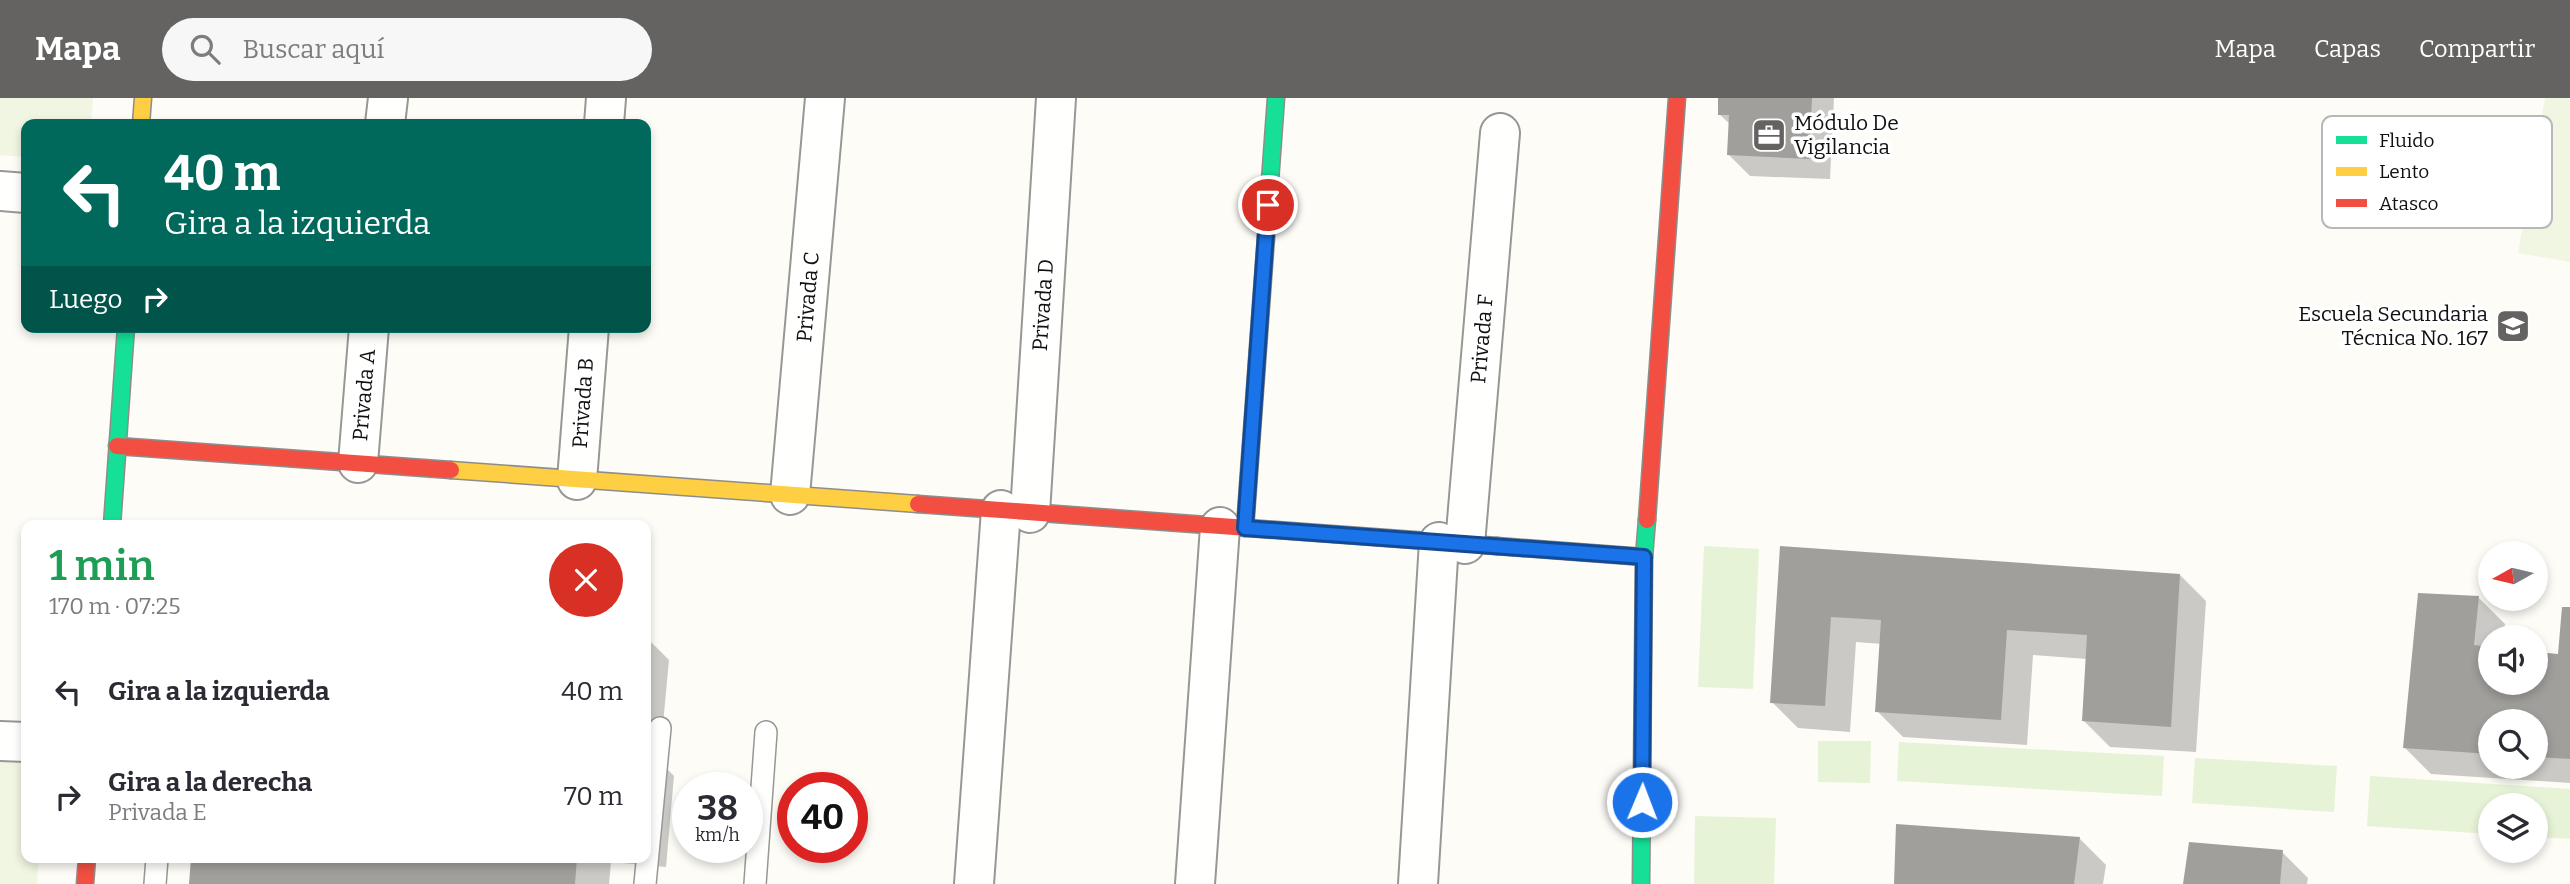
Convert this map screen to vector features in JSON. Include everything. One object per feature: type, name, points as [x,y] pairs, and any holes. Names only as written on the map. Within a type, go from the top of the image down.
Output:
[{"type":"street","points":[[141,119],[143,98]]},
{"type":"street","points":[[385,119],[387,98]]},
{"type":"street","points":[[604,119],[606,98]]},
{"type":"street","name":"Privada C","points":[[790,495],[825,98]]},
{"type":"street","name":"Privada D","points":[[974,884],[1015,512],[1056,98]]},
{"type":"street","points":[[1195,884],[1276,98]]},
{"type":"street","points":[[1641,884],[1644,557],[1677,98]]},
{"type":"street","name":"Privada F","points":[[1418,884],[1452,543],[1500,134]]},
{"type":"street","points":[[0,191],[21,192]]},
{"type":"street","points":[[112,520],[126,333]]},
{"type":"street","name":"Privada A","points":[[358,463],[369,333]]},
{"type":"street","name":"Privada B","points":[[577,480],[589,333]]},
{"type":"street","points":[[117,446],[1644,557]]},
{"type":"street","points":[[0,741],[21,743]]},
{"type":"street","points":[[85,884],[87,863]]},
{"type":"lane","points":[[651,822],[660,728]]},
{"type":"lane","points":[[755,884],[766,732]]},
{"type":"lane","points":[[155,884],[157,863]]},
{"type":"lane","points":[[645,884],[647,863]]},
{"type":"green space","points":[[0,98],[93,98],[91,119],[21,119],[21,157],[0,155]]},
{"type":"green space","points":[[2545,98],[2570,98],[2570,262],[2518,253],[2522,228],[2552,228],[2552,116],[2542,116]]},
{"type":"green space","points":[[1704,546],[1759,549],[1753,689],[1698,687]]},
{"type":"green space","points":[[1818,741],[1871,741],[1870,783],[1818,782]]},
{"type":"green space","points":[[1899,742],[2164,756],[2162,796],[1897,781]]},
{"type":"green space","points":[[2195,758],[2337,766],[2334,812],[2192,803]]},
{"type":"green space","points":[[0,760],[21,762],[21,863],[39,863],[37,884],[0,884]]},
{"type":"green space","points":[[2370,776],[2570,789],[2570,839],[2548,838],[2548,793],[2478,793],[2478,833],[2367,826]]},
{"type":"green space","points":[[1695,816],[1776,818],[1774,884],[1694,884]]},
{"type":"building","name":"Módulo De Vigilancia","points":[[1718,98],[1812,98],[1809,159],[1727,155],[1729,115],[1718,115]]},
{"type":"building","points":[[1780,546],[2180,574],[2171,727],[2082,721],[2087,635],[2007,630],[2001,720],[1875,712],[1881,620],[1831,617],[1825,706],[1770,703]]},
{"type":"building","points":[[2418,593],[2478,596],[2474,645],[2478,646],[2478,695],[2548,695],[2548,653],[2558,654],[2562,607],[2570,607],[2570,759],[2548,758],[2548,709],[2478,709],[2478,753],[2403,748]]},
{"type":"building","points":[[1896,824],[2080,837],[2074,884],[1894,884]]},
{"type":"building","points":[[2189,842],[2283,850],[2280,884],[2183,884]]},
{"type":"building","points":[[191,863],[577,863],[575,884],[189,884]]},
{"type":"traffic: fast","points":[[1245,528],[1276,98]]},
{"type":"traffic: fast","points":[[112,520],[126,333]]},
{"type":"traffic: fast","points":[[1641,884],[1644,557],[1647,520]]},
{"type":"traffic: slow","points":[[141,119],[143,98]]},
{"type":"traffic: slow","points":[[451,470],[918,504]]},
{"type":"traffic: slow","points":[[1497,546],[1644,557]]},
{"type":"traffic: jam","points":[[1647,520],[1677,98]]},
{"type":"traffic: jam","points":[[117,446],[451,470]]},
{"type":"traffic: jam","points":[[918,504],[1497,546]]},
{"type":"traffic: jam","points":[[85,884],[87,863]]},
{"type":"place","name":"Módulo De Vigilancia","points":[[1769,135]]},
{"type":"place","name":"Escuela Secundaria Técnica No. 167","points":[[2513,326]]},
{"type":"route","points":[[1268,205],[1245,528],[1644,557],[1642,802]]}]
